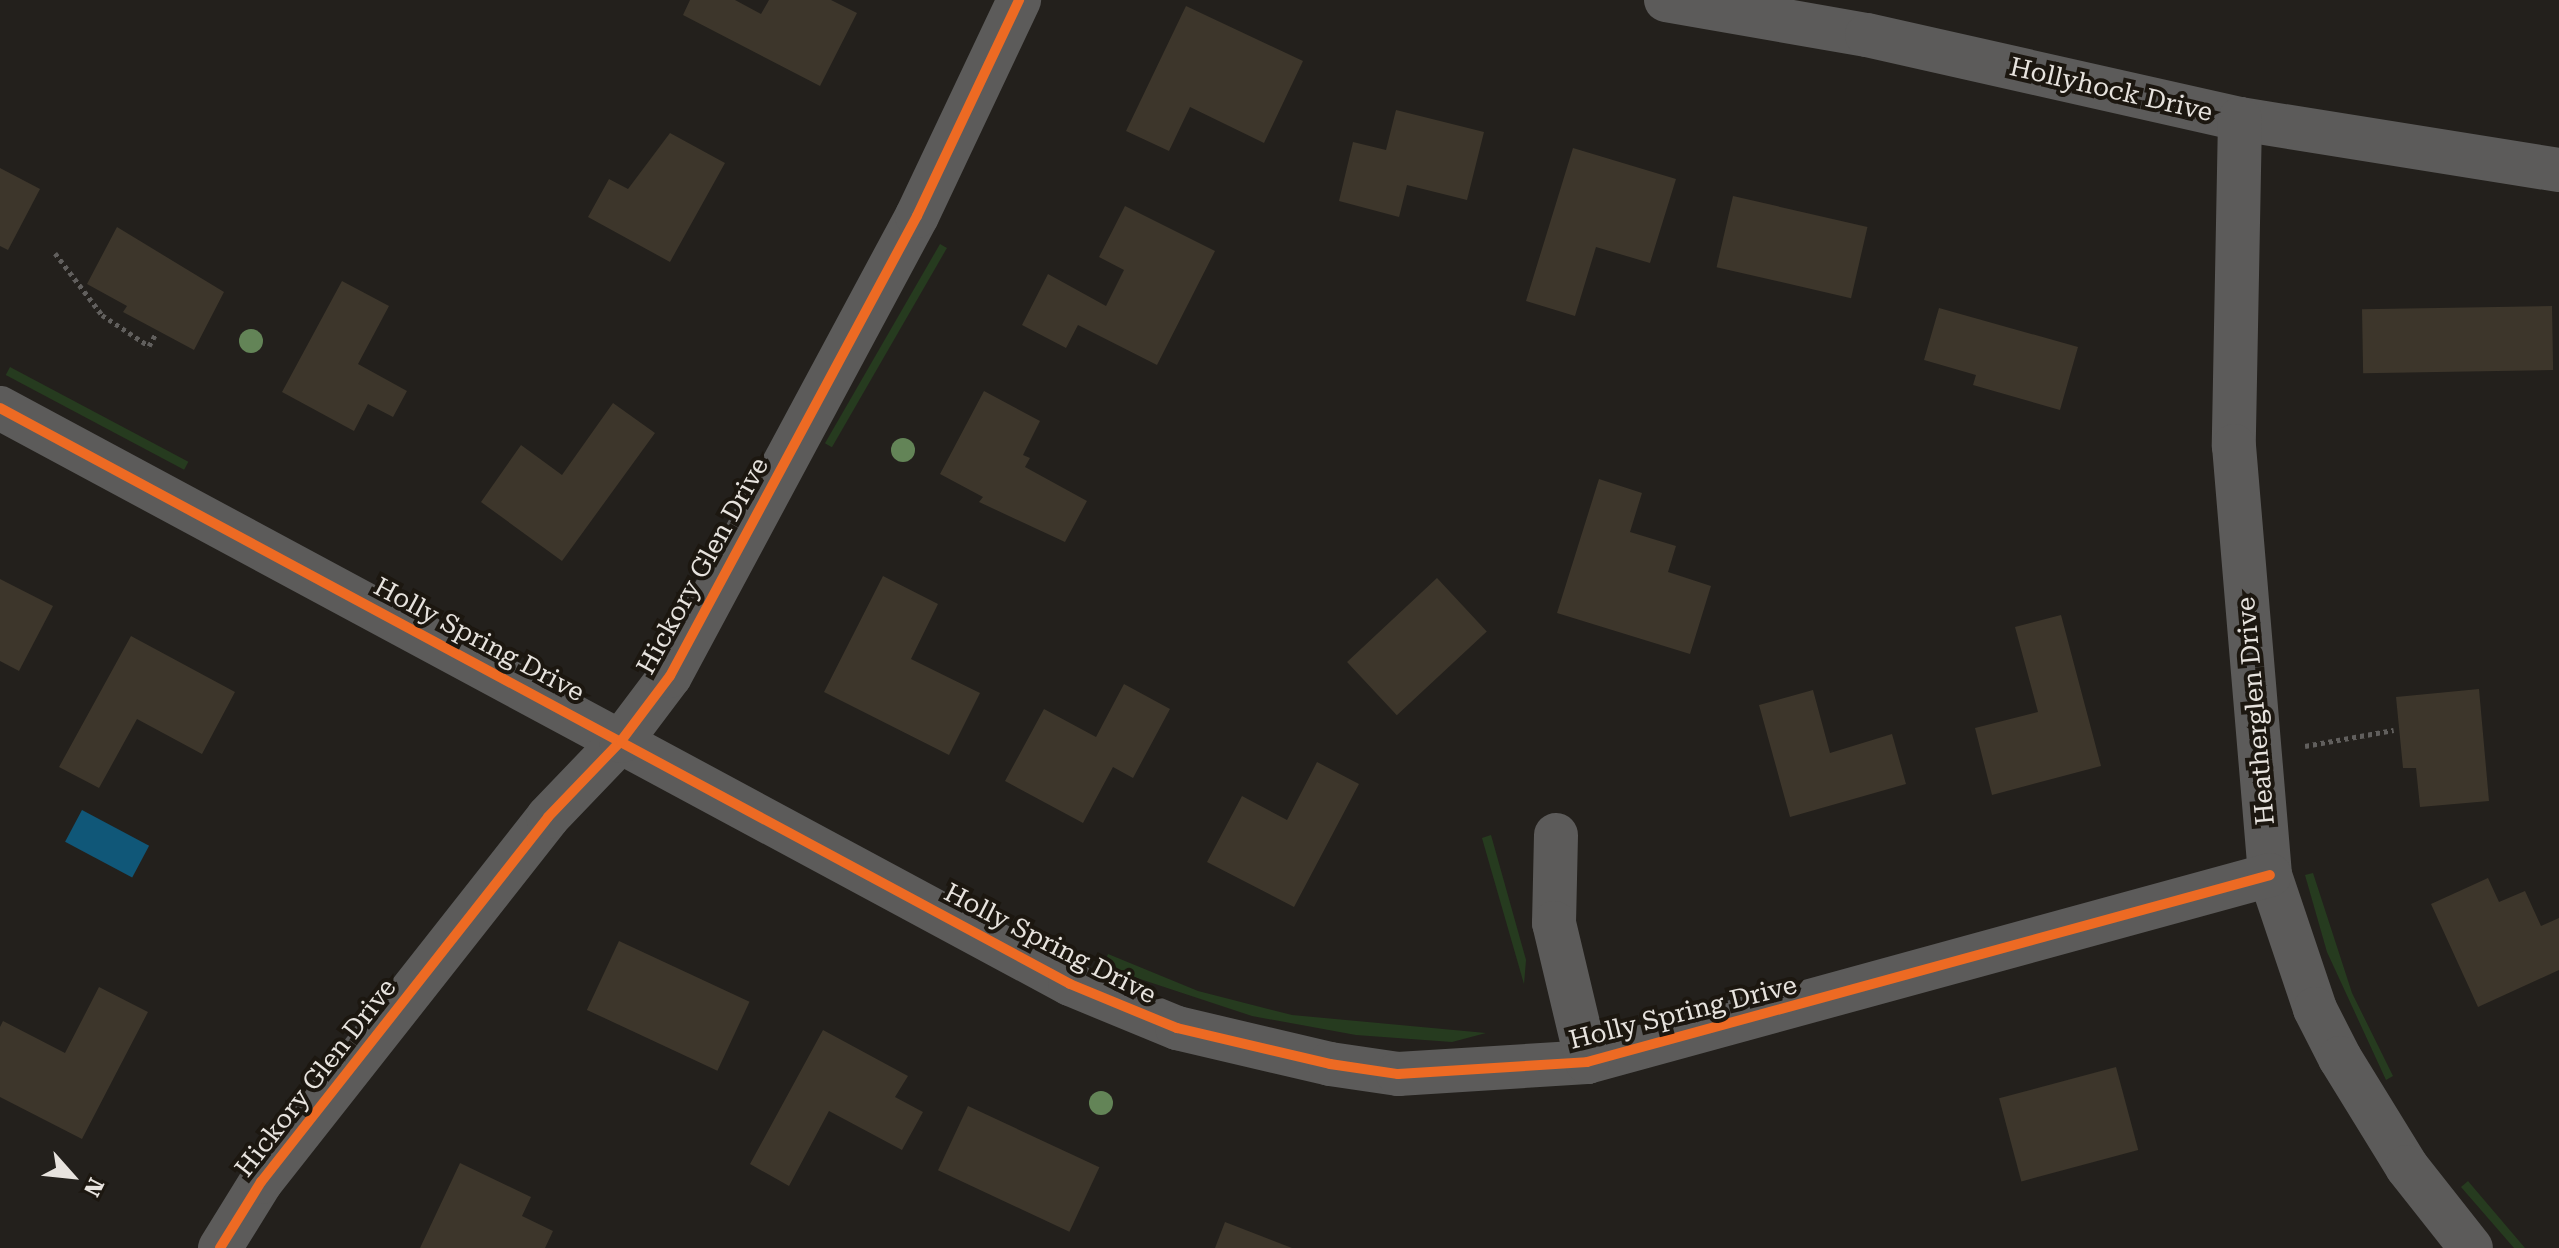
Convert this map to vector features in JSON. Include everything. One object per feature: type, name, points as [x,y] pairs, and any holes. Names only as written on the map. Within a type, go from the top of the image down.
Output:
[{"type":"street","name":"Hickory Glen Drive","points":[[220,1248],[261,1182],[528,842],[621,741],[670,676],[917,216],[1019,0]]},
{"type":"street","name":"Hollyhock Drive","points":[[1666,0],[1871,18],[2240,119],[2559,170]]},
{"type":"street","name":"Heatherglen Drive","points":[[2240,119],[2234,446],[2270,875],[2315,1009],[2340,1058],[2407,1167],[2471,1248]]},
{"type":"street","name":"Holly Spring Drive","points":[[0,408],[1070,984],[1144,1017],[1235,1044],[1398,1074],[1587,1062],[2270,875]]},
{"type":"street","points":[[1556,835],[1554,923],[1587,1062]]},
{"type":"path","points":[[55,253],[102,315],[149,346],[155,335]]},
{"type":"path","points":[[2299,748],[2394,730]]},
{"type":"green space","points":[[940,244],[947,248],[832,447],[825,443]]},
{"type":"green space","points":[[10,367],[188,462],[184,470],[6,375]]},
{"type":"green space","points":[[1491,835],[1526,960],[1524,984],[1482,838]]},
{"type":"green space","points":[[2313,873],[2352,993],[2393,1076],[2386,1080],[2327,952],[2305,875]]},
{"type":"green space","points":[[1108,954],[1198,991],[1292,1015],[1486,1033],[1452,1042],[1356,1035],[1252,1016],[1104,964]]},
{"type":"green space","points":[[2468,1181],[2525,1248],[2514,1248],[2461,1187]]},
{"type":"water","points":[[82,810],[149,846],[132,877],[65,842]]},
{"type":"building","points":[[690,0],[735,0],[761,14],[769,0],[831,0],[857,13],[820,86],[683,15]]},
{"type":"building","points":[[1186,6],[1303,61],[1264,143],[1190,107],[1169,151],[1126,131]]},
{"type":"building","points":[[1396,110],[1484,132],[1467,200],[1407,185],[1399,217],[1339,201],[1353,142],[1386,150]]},
{"type":"building","points":[[670,133],[725,163],[670,262],[588,217],[609,179],[628,189]]},
{"type":"building","points":[[1573,148],[1676,179],[1650,263],[1596,247],[1575,316],[1526,301]]},
{"type":"building","points":[[0,168],[40,189],[8,250],[0,246]]},
{"type":"building","points":[[1733,196],[1867,227],[1851,298],[1717,267]]},
{"type":"building","points":[[1125,206],[1215,251],[1157,365],[1078,325],[1066,348],[1022,325],[1048,274],[1106,306],[1124,270],[1099,257]]},
{"type":"building","points":[[117,227],[224,292],[194,350],[123,312],[127,306],[87,284]]},
{"type":"building","points":[[342,281],[389,306],[358,364],[407,391],[393,417],[368,404],[354,431],[282,392]]},
{"type":"building","points":[[2552,306],[2553,370],[2363,373],[2362,309]]},
{"type":"building","points":[[1939,308],[2078,347],[2060,410],[1973,385],[1976,375],[1924,360]]},
{"type":"building","points":[[984,391],[1040,421],[1023,455],[1030,458],[1025,467],[1087,501],[1065,542],[979,502],[983,497],[940,474]]},
{"type":"building","points":[[613,403],[655,433],[562,561],[481,502],[521,445],[562,475]]},
{"type":"building","points":[[1599,479],[1642,493],[1630,532],[1676,546],[1668,572],[1711,586],[1690,654],[1557,613]]},
{"type":"building","points":[[883,576],[938,604],[911,659],[980,693],[949,755],[824,692]]},
{"type":"building","points":[[1437,578],[1487,631],[1397,715],[1347,662]]},
{"type":"building","points":[[0,579],[53,606],[19,671],[0,661]]},
{"type":"building","points":[[2061,615],[2101,766],[1992,795],[1975,728],[2038,712],[2015,627]]},
{"type":"building","points":[[131,636],[235,692],[202,754],[137,719],[99,788],[59,767]]},
{"type":"building","points":[[1124,684],[1170,709],[1133,778],[1113,767],[1083,823],[1005,781],[1044,709],[1096,737]]},
{"type":"building","points":[[2479,689],[2489,801],[2420,807],[2416,768],[2403,768],[2396,697]]},
{"type":"building","points":[[1813,690],[1830,753],[1892,734],[1906,784],[1790,817],[1759,705]]},
{"type":"building","points":[[1317,762],[1359,784],[1294,907],[1207,862],[1242,796],[1287,820]]},
{"type":"building","points":[[2488,878],[2499,902],[2525,891],[2541,926],[2559,918],[2559,970],[2478,1007],[2431,904]]},
{"type":"building","points":[[619,941],[750,1002],[717,1071],[587,1010]]},
{"type":"building","points":[[99,987],[148,1012],[82,1139],[0,1097],[0,1027],[3,1021],[65,1053]]},
{"type":"building","points":[[823,1030],[908,1076],[895,1097],[923,1112],[902,1150],[829,1111],[789,1186],[750,1164]]},
{"type":"building","points":[[2116,1067],[2138,1150],[2021,1181],[1999,1098]]},
{"type":"building","points":[[968,1106],[1099,1167],[1069,1232],[938,1170]]},
{"type":"building","points":[[460,1163],[531,1197],[522,1216],[553,1231],[545,1248],[420,1248]]},
{"type":"building","points":[[1225,1222],[1292,1248],[1215,1248]]},
{"type":"cycle path","points":[[220,1248],[261,1182],[548,817],[621,741],[670,676],[917,216],[1019,0]]},
{"type":"cycle path","points":[[0,408],[1070,984],[1177,1028],[1330,1064],[1398,1074],[1587,1062],[2270,875]]}]
